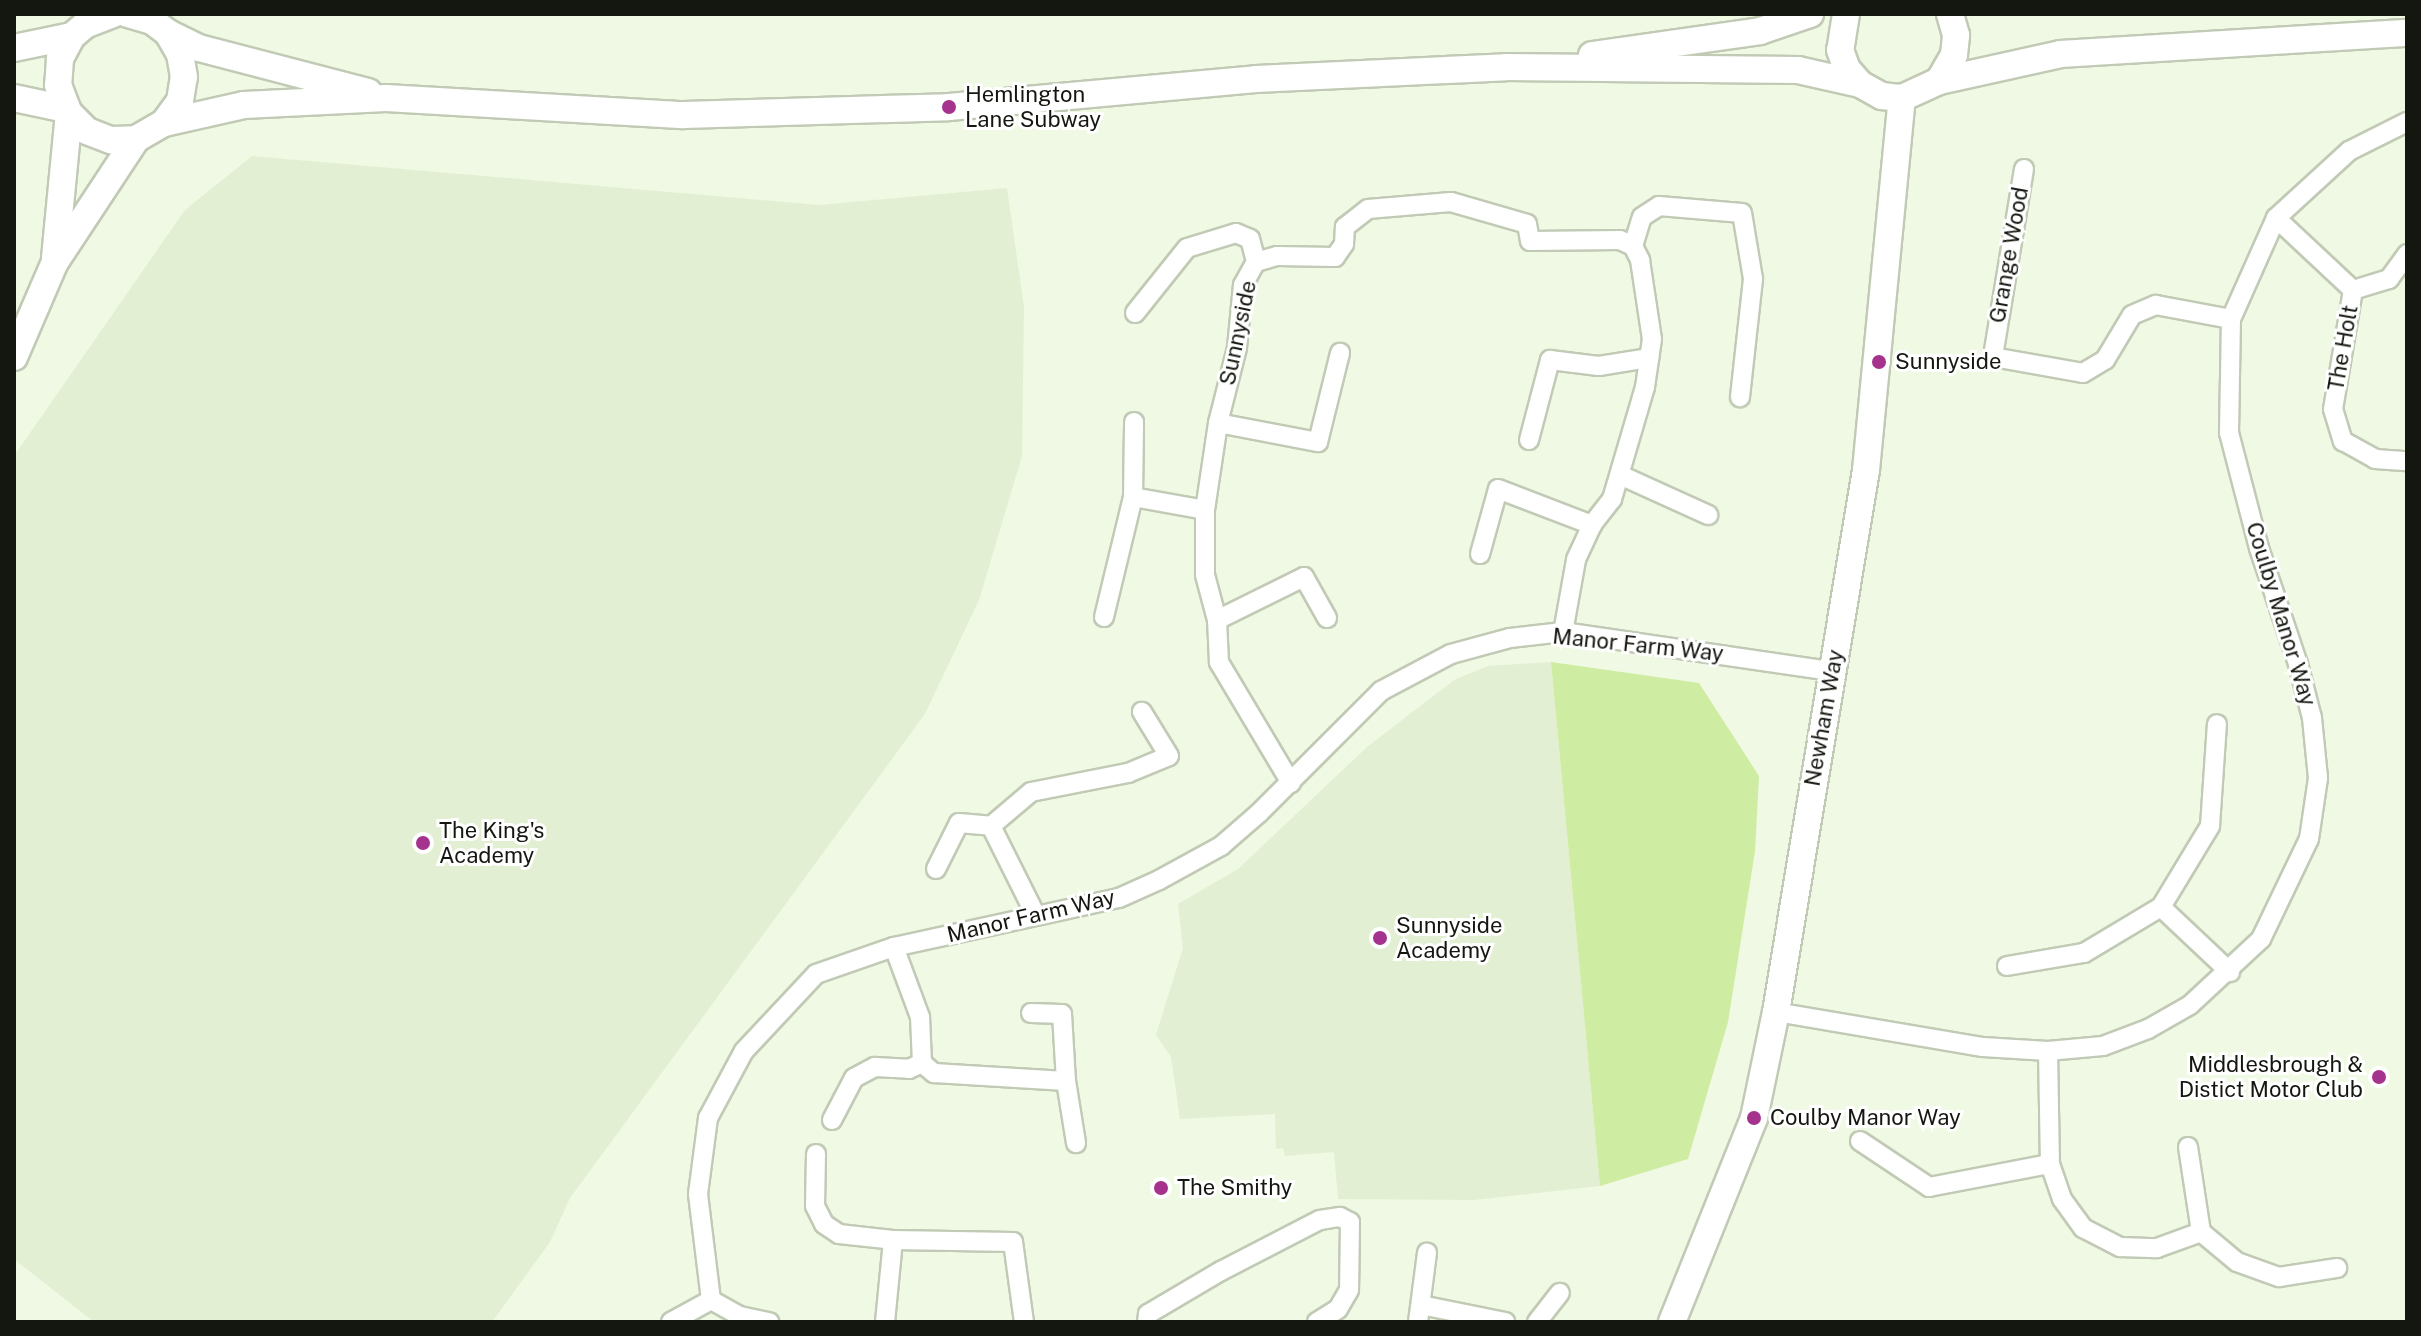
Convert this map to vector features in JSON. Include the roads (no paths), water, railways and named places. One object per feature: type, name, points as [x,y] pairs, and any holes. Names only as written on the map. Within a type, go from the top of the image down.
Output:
[{"type":"main road","points":[[55,262],[67,111],[58,85],[60,59],[72,36],[85,25],[113,14]]},
{"type":"main road","points":[[128,14],[134,14],[199,48],[386,98]]},
{"type":"main road","points":[[1506,67],[1760,31],[1810,14]]},
{"type":"main road","points":[[1846,14],[1840,50],[1860,84]]},
{"type":"main road","points":[[1939,81],[1954,55],[1956,35],[1950,14]]},
{"type":"main road","points":[[164,123],[180,101],[184,77],[180,54],[168,33]]},
{"type":"main road","points":[[14,357],[55,262],[136,139],[164,123],[244,105],[386,98],[684,115],[960,106],[1256,79],[1506,67],[1798,70],[1860,84],[1882,96],[1902,98],[1939,81],[2061,54],[2407,33]]},
{"type":"main road","points":[[14,48],[72,36]]},
{"type":"main road","points":[[14,98],[67,111],[87,131],[111,140],[136,139]]},
{"type":"main road","name":"Newham Way","points":[[1672,1322],[1754,1118],[1776,1012],[1866,470],[1902,98]]},
{"type":"street","name":"Coulby Manor Way","points":[[1776,1012],[1983,1047],[2048,1051],[2103,1046],[2148,1029],[2230,972],[2261,939],[2289,890],[2309,839],[2318,778],[2309,704],[2229,433],[2231,319],[2276,218],[2349,151],[2407,122]]},
{"type":"street","name":"Grange Wood","points":[[2024,169],[1993,357],[2083,373],[2105,360],[2132,315],[2156,305],[2231,319]]},
{"type":"street","name":"Sunnyside","points":[[1291,783],[1219,662],[1217,620],[1205,575],[1205,510],[1218,423],[1237,348],[1243,285],[1256,262],[1277,256],[1335,257],[1344,244],[1345,227],[1368,209],[1451,202],[1527,224],[1530,241],[1620,240],[1633,246]]},
{"type":"street","points":[[1563,632],[1576,560],[1592,525],[1612,499],[1649,358],[1652,339],[1640,260],[1633,246],[1642,217],[1659,206],[1742,213],[1753,279],[1740,397]]},
{"type":"street","name":"The Holt","points":[[2276,218],[2353,290],[2333,409],[2343,441],[2375,459],[2407,461]]},
{"type":"street","points":[[1135,313],[1187,248],[1236,233],[1250,239],[1256,262]]},
{"type":"street","points":[[2353,290],[2389,279],[2407,254]]},
{"type":"street","points":[[1218,423],[1318,442],[1340,353]]},
{"type":"street","points":[[1529,440],[1550,360],[1599,366],[1649,358]]},
{"type":"street","points":[[1104,617],[1133,497],[1134,422]]},
{"type":"street","points":[[1620,475],[1708,515]]},
{"type":"street","points":[[1480,554],[1498,489],[1592,525]]},
{"type":"street","points":[[1133,497],[1205,510]]},
{"type":"street","points":[[1217,620],[1304,577],[1327,618]]},
{"type":"street","name":"Manor Farm Way","points":[[711,1300],[698,1194],[708,1118],[744,1051],[816,974],[894,947],[1119,898],[1159,880],[1221,846],[1291,783],[1381,691],[1451,654],[1510,638],[1563,632],[1831,671]]},
{"type":"street","points":[[936,869],[959,823],[991,826],[1031,792],[1128,773],[1169,756],[1142,712]]},
{"type":"street","points":[[2007,966],[2084,953],[2161,907],[2210,826],[2217,724]]},
{"type":"street","points":[[991,826],[1035,914]]},
{"type":"street","points":[[2161,907],[2230,972]]},
{"type":"street","points":[[894,947],[920,1017],[922,1063],[934,1073],[1066,1081]]},
{"type":"street","points":[[1031,1013],[1062,1014],[1066,1081],[1076,1143]]},
{"type":"street","points":[[2048,1051],[2050,1164],[2062,1199],[2083,1228],[2120,1247],[2157,1248],[2201,1232]]},
{"type":"street","points":[[832,1120],[854,1078],[875,1067],[909,1069],[922,1063]]},
{"type":"street","points":[[1860,1141],[1929,1187],[2050,1164]]},
{"type":"street","points":[[2188,1147],[2201,1232],[2237,1262],[2279,1277],[2337,1268]]},
{"type":"street","points":[[816,1154],[815,1206],[824,1224],[839,1234],[893,1240],[1013,1242],[1024,1322]]},
{"type":"street","points":[[1147,1322],[1148,1314],[1221,1271],[1320,1220],[1340,1217],[1350,1222],[1349,1290],[1338,1309],[1317,1322]]},
{"type":"street","points":[[885,1322],[893,1240]]},
{"type":"street","points":[[1427,1253],[1420,1314],[1505,1322]]},
{"type":"street","points":[[1537,1322],[1560,1293]]},
{"type":"street","points":[[671,1322],[711,1300],[740,1316],[769,1322]]},
{"type":"place","name":"Hemlington Lane Subway","points":[[949,107]]},
{"type":"place","name":"Sunnyside","points":[[1879,362]]},
{"type":"place","name":"The King's Academy","points":[[423,843]]},
{"type":"place","name":"Sunnyside Academy","points":[[1380,938]]},
{"type":"place","name":"Middlesbrough & Distict Motor Club","points":[[2379,1077]]},
{"type":"place","name":"Coulby Manor Way","points":[[1754,1118]]},
{"type":"place","name":"The Smithy","points":[[1161,1188]]}]
